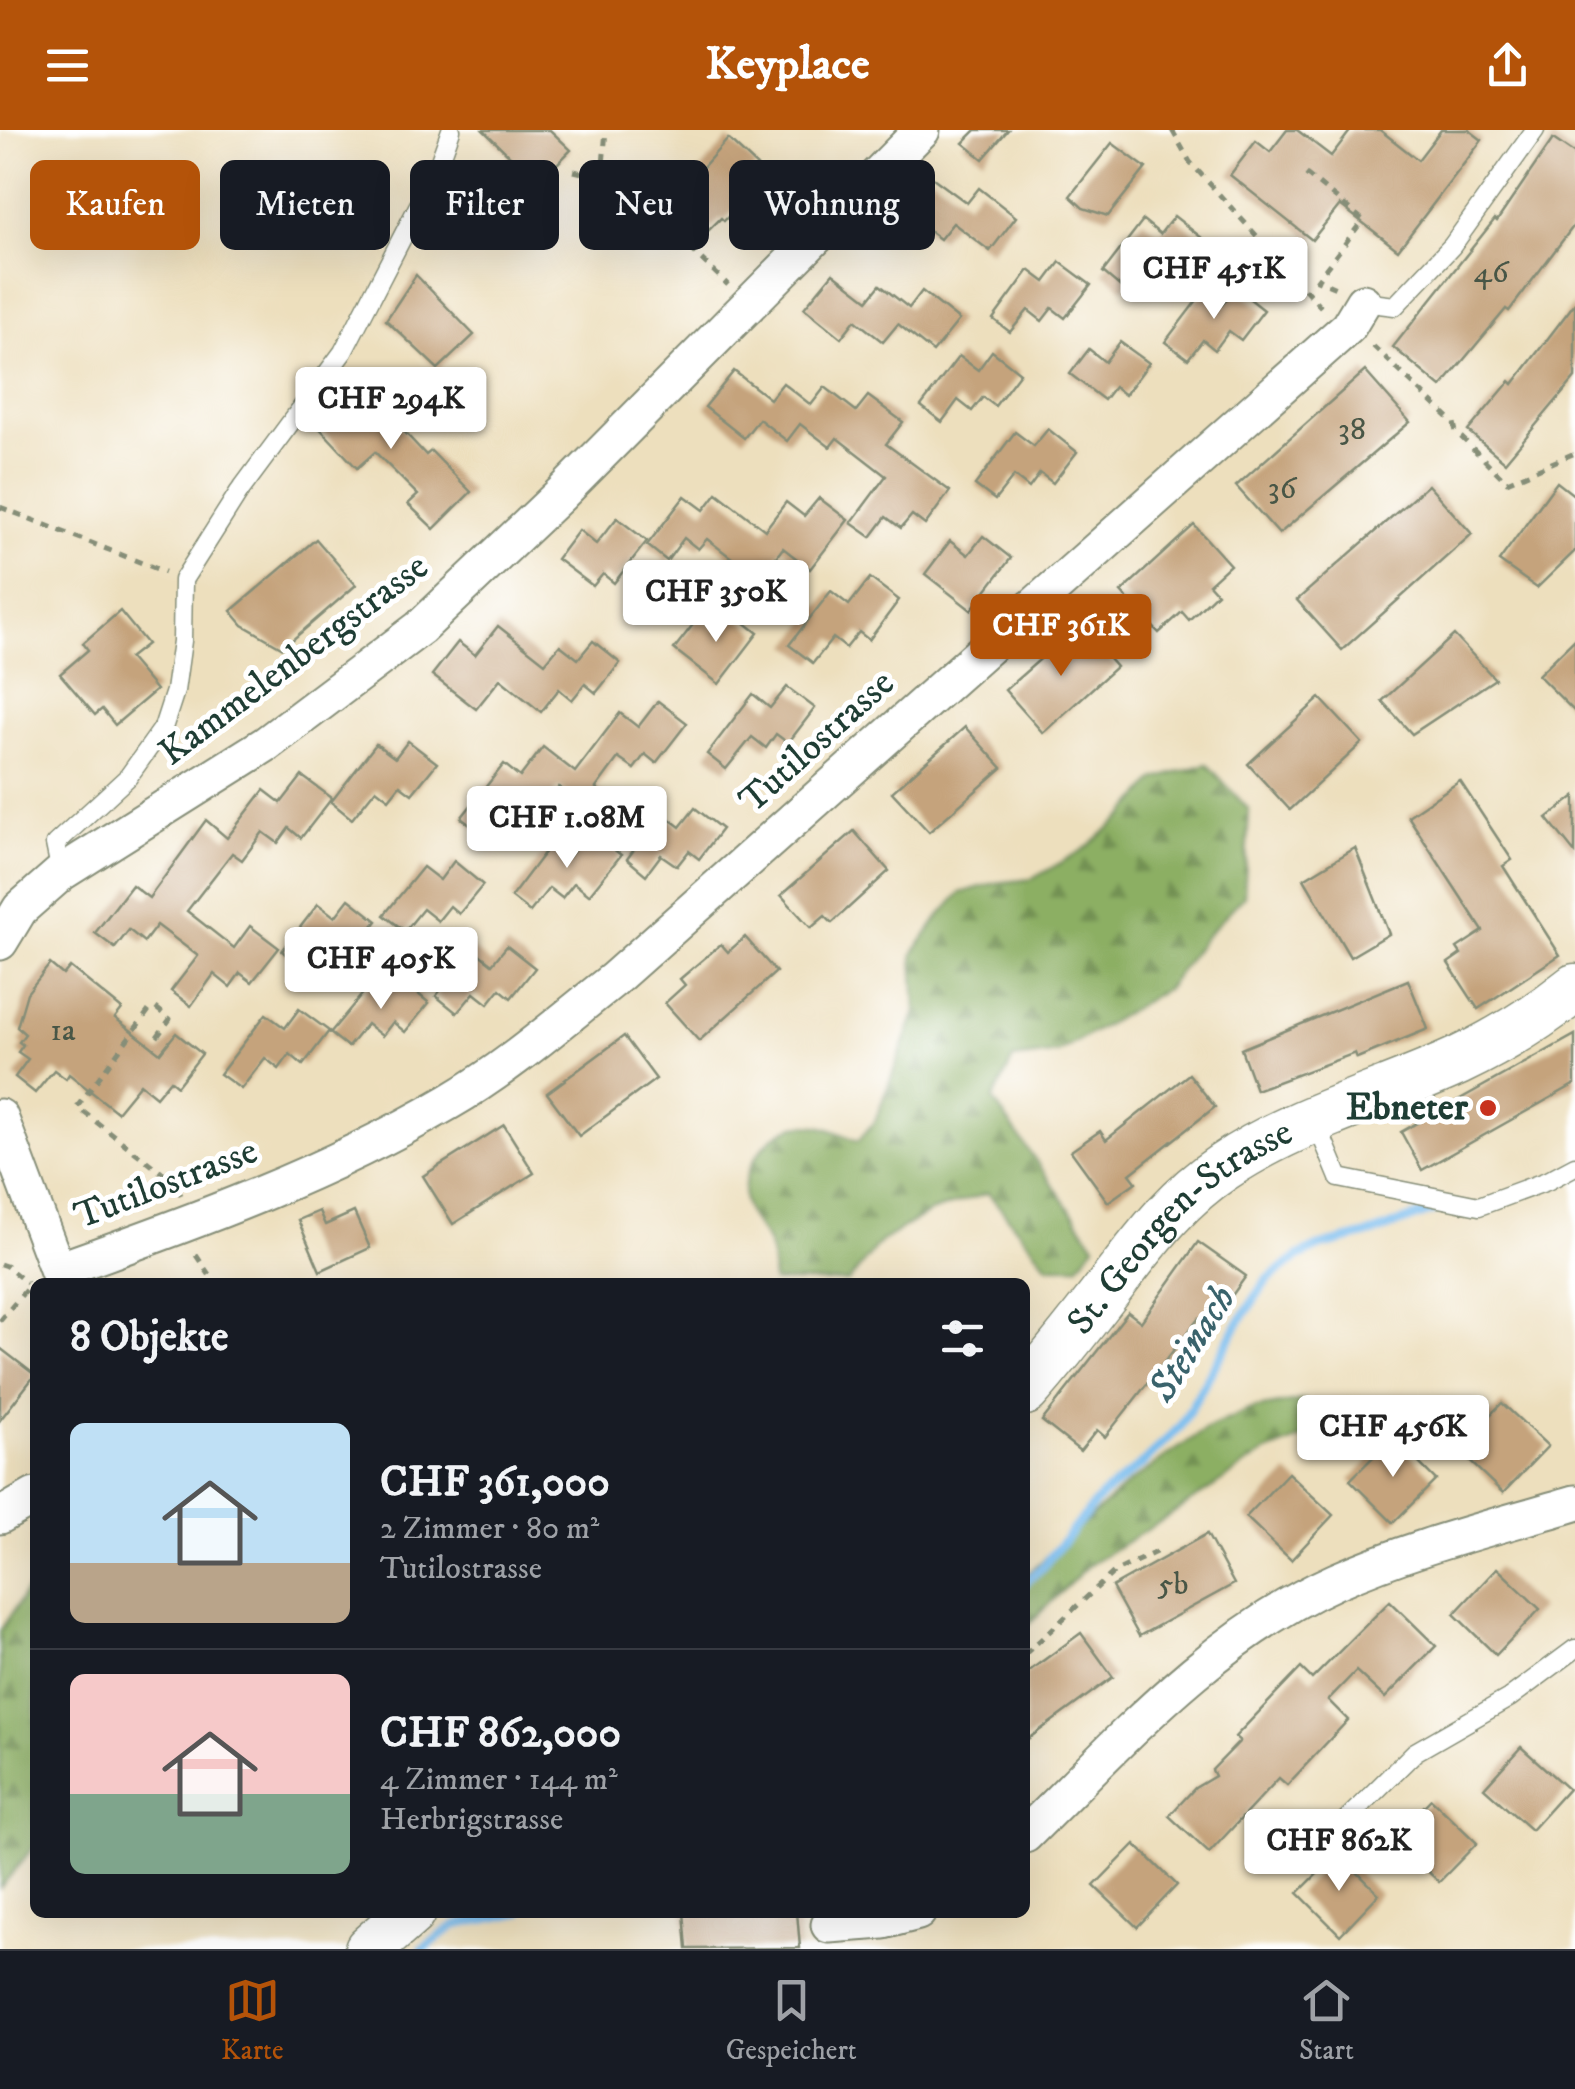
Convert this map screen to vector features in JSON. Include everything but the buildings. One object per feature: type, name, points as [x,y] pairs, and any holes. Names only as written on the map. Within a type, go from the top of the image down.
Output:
[{"type":"street","name":"Kammelenbergstrasse","points":[[0,942],[20,909],[61,873],[266,744],[420,628],[561,494],[922,130]]},
{"type":"street","name":"Tutilostrasse","points":[[51,1278],[336,1162],[450,1102],[525,1051],[640,956],[1186,473],[1348,326],[1363,302]]},
{"type":"street","name":"St. Georgen-Strasse","points":[[1030,1384],[1152,1232],[1182,1199],[1219,1170],[1285,1131],[1498,1041],[1575,988]]},
{"type":"street","points":[[0,1117],[48,1278]]},
{"type":"street","points":[[0,1516],[30,1499]]},
{"type":"street","points":[[1030,1830],[1150,1712],[1267,1618],[1373,1566],[1575,1503]]},
{"type":"street","points":[[369,1949],[404,1918]]},
{"type":"street","points":[[828,1929],[895,1918]]},
{"type":"lane","points":[[61,873],[56,844],[128,776],[163,728],[175,691],[182,642],[183,580],[239,492],[343,352],[436,172],[451,130]]},
{"type":"lane","points":[[1363,302],[1395,306],[1452,246],[1534,130]]},
{"type":"lane","points":[[1314,1119],[1339,1178],[1479,1206],[1547,1182],[1575,1166]]},
{"type":"lane","points":[[1332,1834],[1415,1752],[1509,1698],[1575,1648]]},
{"type":"path","points":[[604,160],[606,130]]},
{"type":"path","points":[[1172,130],[1190,162],[1329,316],[1363,302]]},
{"type":"path","points":[[574,171],[579,172]]},
{"type":"path","points":[[1306,174],[1363,220],[1318,280]]},
{"type":"path","points":[[692,250],[715,272]]},
{"type":"path","points":[[1364,338],[1454,423],[1456,432],[1507,482],[1575,453]]},
{"type":"path","points":[[0,507],[183,580]]},
{"type":"path","points":[[157,1037],[170,1020],[156,1008],[150,1009],[76,1107],[175,1183],[184,1202]]},
{"type":"path","points":[[188,1244],[211,1278]]},
{"type":"path","points":[[0,1264],[45,1278]]},
{"type":"path","points":[[0,1321],[30,1295]]},
{"type":"path","points":[[1030,1649],[1114,1572],[1160,1550]]},
{"type":"green space","points":[[1207,764],[1249,810],[1244,896],[1205,937],[1167,988],[1058,1053],[1013,1059],[993,1100],[1095,1245],[1078,1266],[1048,1266],[988,1193],[930,1212],[880,1242],[851,1278],[773,1278],[770,1248],[745,1203],[744,1190],[752,1164],[770,1141],[793,1127],[820,1127],[858,1141],[875,1121],[916,1012],[913,954],[938,918],[960,893],[995,883],[1032,879],[1083,850],[1124,816],[1156,779]]},
{"type":"green space","points":[[1304,1400],[1310,1435],[1264,1453],[1091,1563],[1030,1622],[1030,1572],[1129,1483],[1206,1429],[1251,1409]]},
{"type":"green space","points":[[30,1586],[30,1851],[0,1888],[0,1631]]},
{"type":"waterway","name":"Steinach","points":[[1030,1578],[1100,1497],[1180,1427],[1267,1280],[1318,1247],[1376,1232],[1451,1204]]},
{"type":"waterway","name":"Steinach","points":[[423,1949],[455,1925],[491,1918]]},
{"type":"place","name":"Ebneter","points":[[1488,1108]]}]
